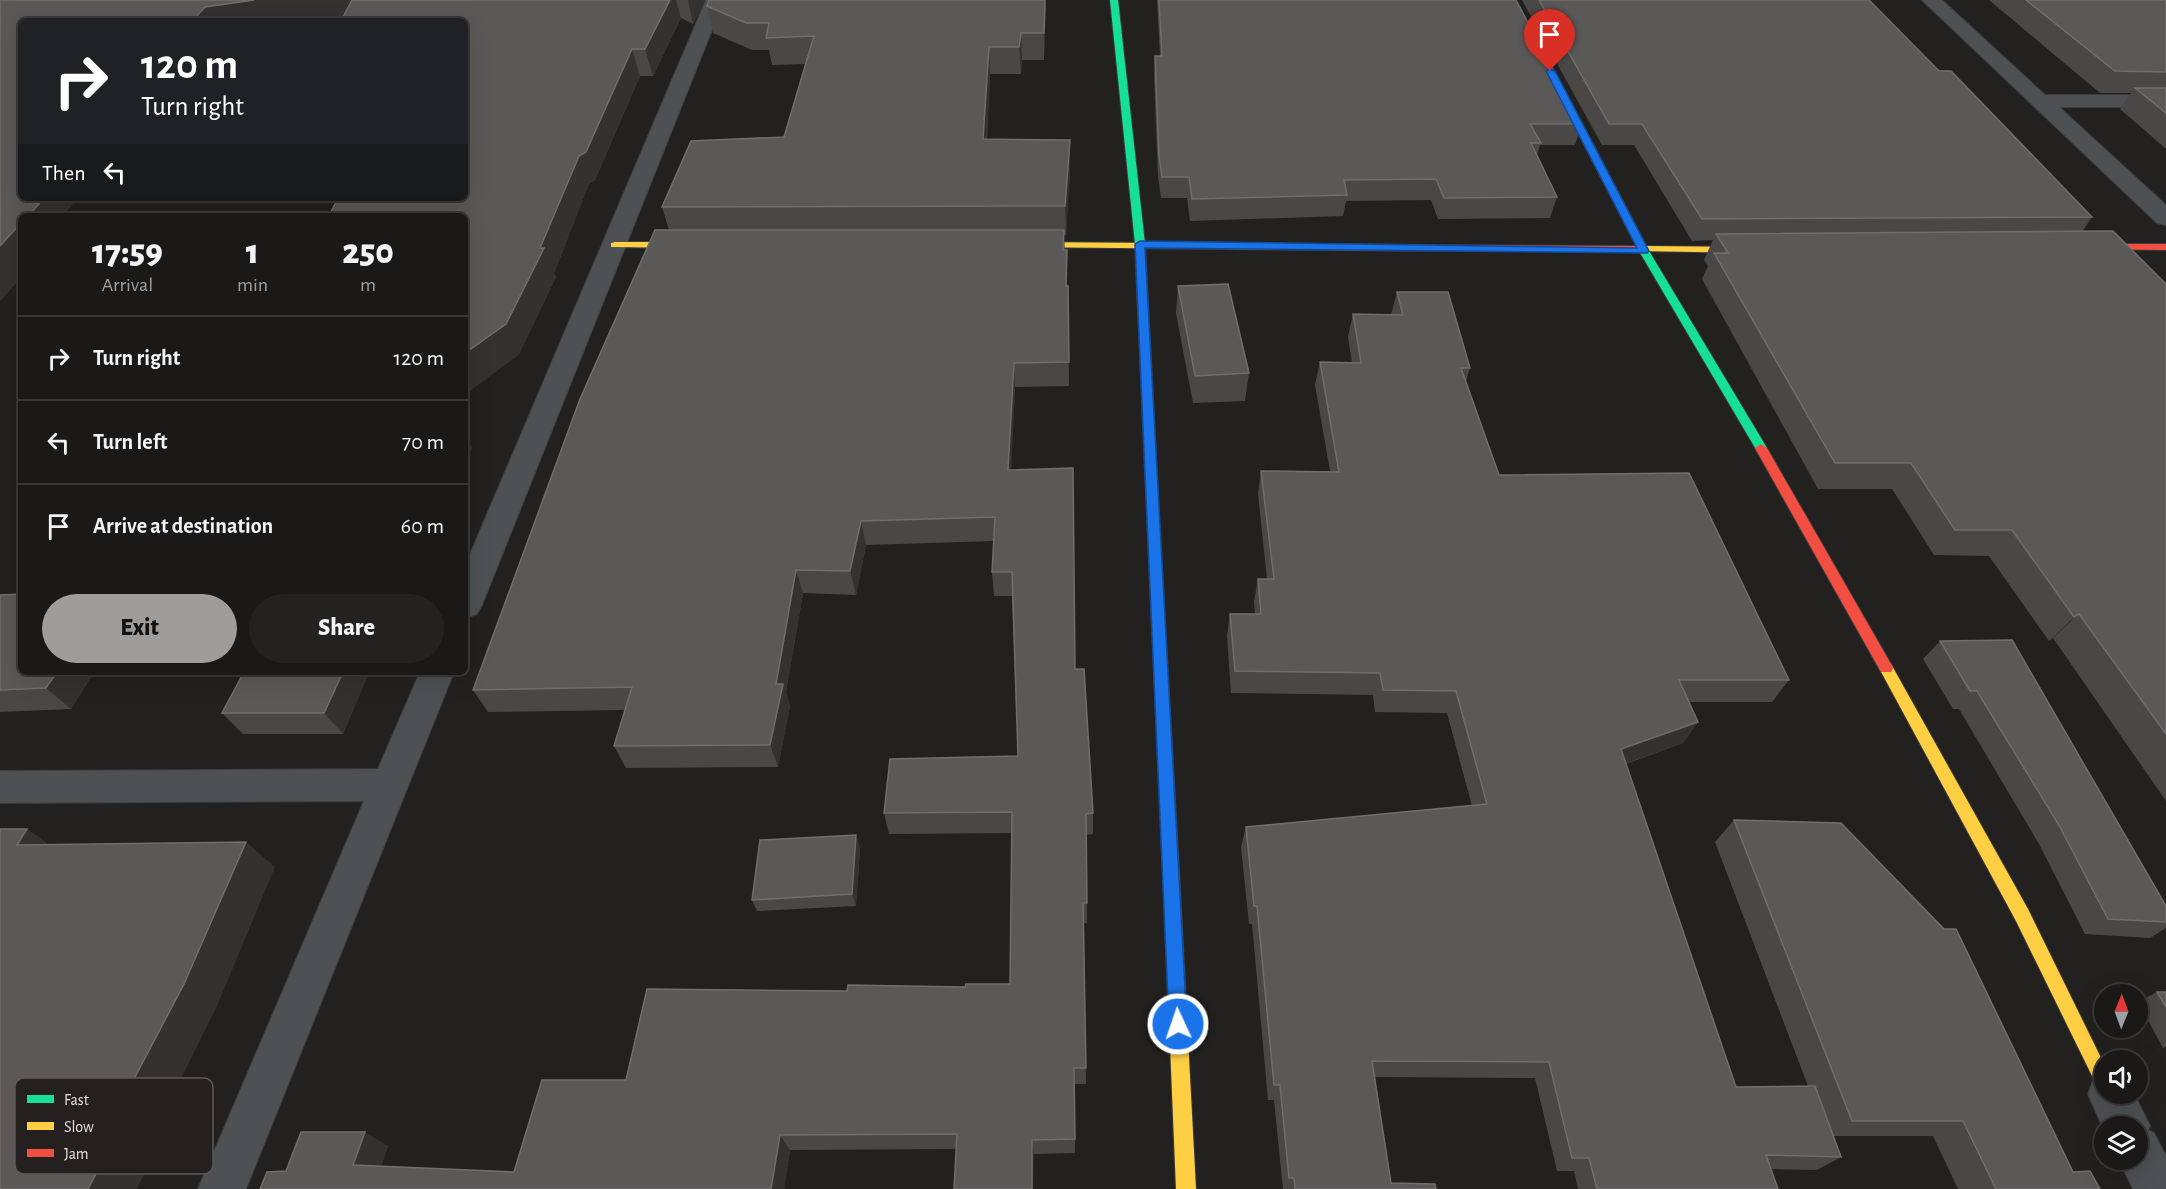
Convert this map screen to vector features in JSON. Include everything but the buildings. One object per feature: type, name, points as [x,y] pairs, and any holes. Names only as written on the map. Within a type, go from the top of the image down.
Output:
[{"type":"street","points":[[468,598],[715,0]]},
{"type":"street","points":[[1114,0],[1140,244],[1186,1189]]},
{"type":"street","points":[[1930,0],[2042,101],[2166,218]]},
{"type":"street","points":[[1552,74],[1644,251],[1801,514],[2022,915],[2094,1062]]},
{"type":"street","points":[[2042,101],[2166,101]]},
{"type":"street","points":[[1009,245],[1140,244],[1644,251],[1762,250]]},
{"type":"street","points":[[615,245],[710,245]]},
{"type":"street","points":[[2071,247],[2166,247]]},
{"type":"street","points":[[222,1189],[436,675]]},
{"type":"street","points":[[0,787],[390,785]]},
{"type":"street","points":[[2148,1170],[2157,1189]]},
{"type":"traffic: fast","points":[[1114,0],[1140,244],[1153,516]]},
{"type":"traffic: fast","points":[[1560,89],[1644,251],[1761,448]]},
{"type":"traffic: slow","points":[[615,245],[694,245]]},
{"type":"traffic: slow","points":[[1018,245],[1438,248]]},
{"type":"traffic: slow","points":[[1641,249],[1753,250]]},
{"type":"traffic: slow","points":[[1886,668],[2022,915],[2094,1062]]},
{"type":"traffic: slow","points":[[1170,852],[1186,1189]]},
{"type":"traffic: jam","points":[[2083,247],[2166,247]]},
{"type":"traffic: jam","points":[[1438,248],[1641,249]]},
{"type":"traffic: jam","points":[[1761,448],[1886,668]]},
{"type":"traffic: jam","points":[[1153,516],[1170,852]]},
{"type":"route","points":[[1178,1024],[1140,244],[1644,251],[1550,71]]}]
